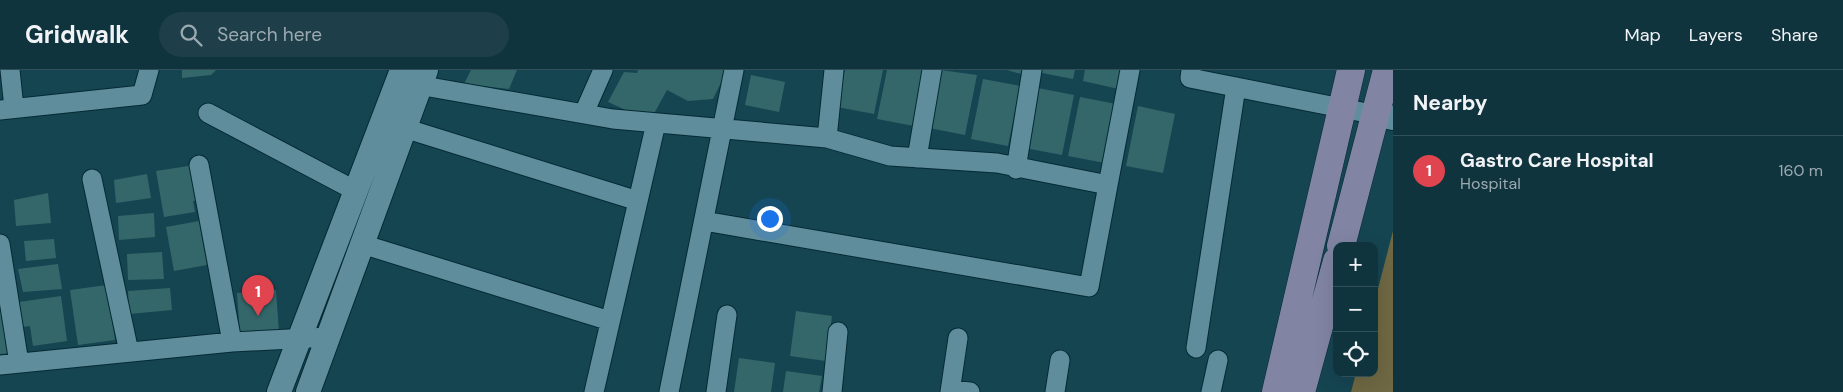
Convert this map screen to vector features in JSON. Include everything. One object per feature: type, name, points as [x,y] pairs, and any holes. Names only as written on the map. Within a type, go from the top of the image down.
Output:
[{"type":"main road","points":[[1276,392],[1351,70]]},
{"type":"main road","points":[[1342,242],[1385,117],[1387,70]]},
{"type":"main road","points":[[1301,392],[1333,276]]},
{"type":"street","points":[[10,70],[7,109],[142,95],[149,70]]},
{"type":"street","points":[[584,113],[603,70]]},
{"type":"street","points":[[669,392],[734,70]]},
{"type":"street","points":[[828,138],[834,70]]},
{"type":"street","points":[[917,158],[932,70]]},
{"type":"street","points":[[1016,169],[1032,70]]},
{"type":"street","points":[[704,221],[1089,287],[1130,70]]},
{"type":"street","points":[[1191,70],[1190,78],[1385,117]]},
{"type":"street","points":[[415,75],[614,119],[828,138],[890,156],[998,164],[1016,169],[1108,185]]},
{"type":"street","points":[[308,392],[404,128],[415,75]]},
{"type":"street","points":[[279,392],[356,191],[415,75]]},
{"type":"street","points":[[1196,348],[1236,87]]},
{"type":"street","points":[[208,113],[356,191]]},
{"type":"street","points":[[594,392],[656,123]]},
{"type":"street","points":[[404,128],[638,201]]},
{"type":"street","points":[[199,164],[232,342]]},
{"type":"street","points":[[92,179],[128,352]]},
{"type":"street","points":[[0,244],[19,363]]},
{"type":"street","points":[[362,244],[610,321]]},
{"type":"street","points":[[716,392],[727,315]]},
{"type":"street","points":[[832,392],[838,332]]},
{"type":"street","points":[[0,365],[232,342],[329,337]]},
{"type":"street","points":[[958,338],[951,391],[970,392]]},
{"type":"street","points":[[1055,392],[1060,360]]},
{"type":"street","points":[[1212,392],[1218,360]]},
{"type":"shaded area","points":[[1393,231],[1393,392],[1351,392],[1355,377],[1378,377],[1378,289]]},
{"type":"building","points":[[182,70],[216,70],[211,75],[182,78]]},
{"type":"building","points":[[471,70],[517,70],[509,89],[464,84]]},
{"type":"building","points":[[638,70],[727,70],[713,99],[688,101],[667,90],[650,121],[608,102],[624,72],[637,73]]},
{"type":"building","points":[[845,70],[883,70],[874,114],[837,107]]},
{"type":"building","points":[[887,70],[925,70],[914,126],[877,119]]},
{"type":"building","points":[[940,70],[977,75],[965,135],[929,128]]},
{"type":"building","points":[[1007,70],[1022,70],[1021,74]]},
{"type":"building","points":[[1037,70],[1075,70],[1073,79],[1037,72]]},
{"type":"building","points":[[1085,70],[1123,70],[1119,89],[1083,81]]},
{"type":"building","points":[[751,75],[785,82],[779,112],[745,105]]},
{"type":"building","points":[[983,79],[1020,86],[1008,146],[971,139]]},
{"type":"building","points":[[1038,88],[1074,95],[1062,155],[1025,148]]},
{"type":"building","points":[[1080,97],[1116,104],[1105,163],[1068,156]]},
{"type":"building","points":[[1138,106],[1175,114],[1163,173],[1126,166]]},
{"type":"building","points":[[195,165],[200,200],[193,201],[195,212],[164,217],[156,171]]},
{"type":"building","points":[[147,174],[151,198],[116,203],[114,180]]},
{"type":"building","points":[[48,193],[51,223],[16,226],[14,200]]},
{"type":"building","points":[[154,213],[155,237],[119,240],[118,216]]},
{"type":"building","points":[[199,221],[207,265],[174,271],[166,227]]},
{"type":"building","points":[[54,239],[56,258],[26,261],[24,241]]},
{"type":"building","points":[[162,252],[164,279],[128,280],[127,254]]},
{"type":"building","points":[[58,264],[62,289],[23,292],[18,269]]},
{"type":"building","points":[[107,285],[115,340],[78,345],[70,290]]},
{"type":"building","points":[[170,288],[172,310],[129,314],[128,291]]},
{"type":"building","points":[[276,290],[279,332],[240,335],[237,293]]},
{"type":"building","points":[[61,296],[67,341],[33,346],[30,326],[22,327],[19,302]]},
{"type":"building","points":[[0,298],[12,353],[0,354]]},
{"type":"building","points":[[796,311],[832,316],[826,361],[790,356]]},
{"type":"building","points":[[739,358],[775,363],[771,392],[734,392]]},
{"type":"building","points":[[786,371],[822,376],[819,392],[783,392]]},
{"type":"place","name":"Gastro Care Hospital","points":[[258,316]]}]
